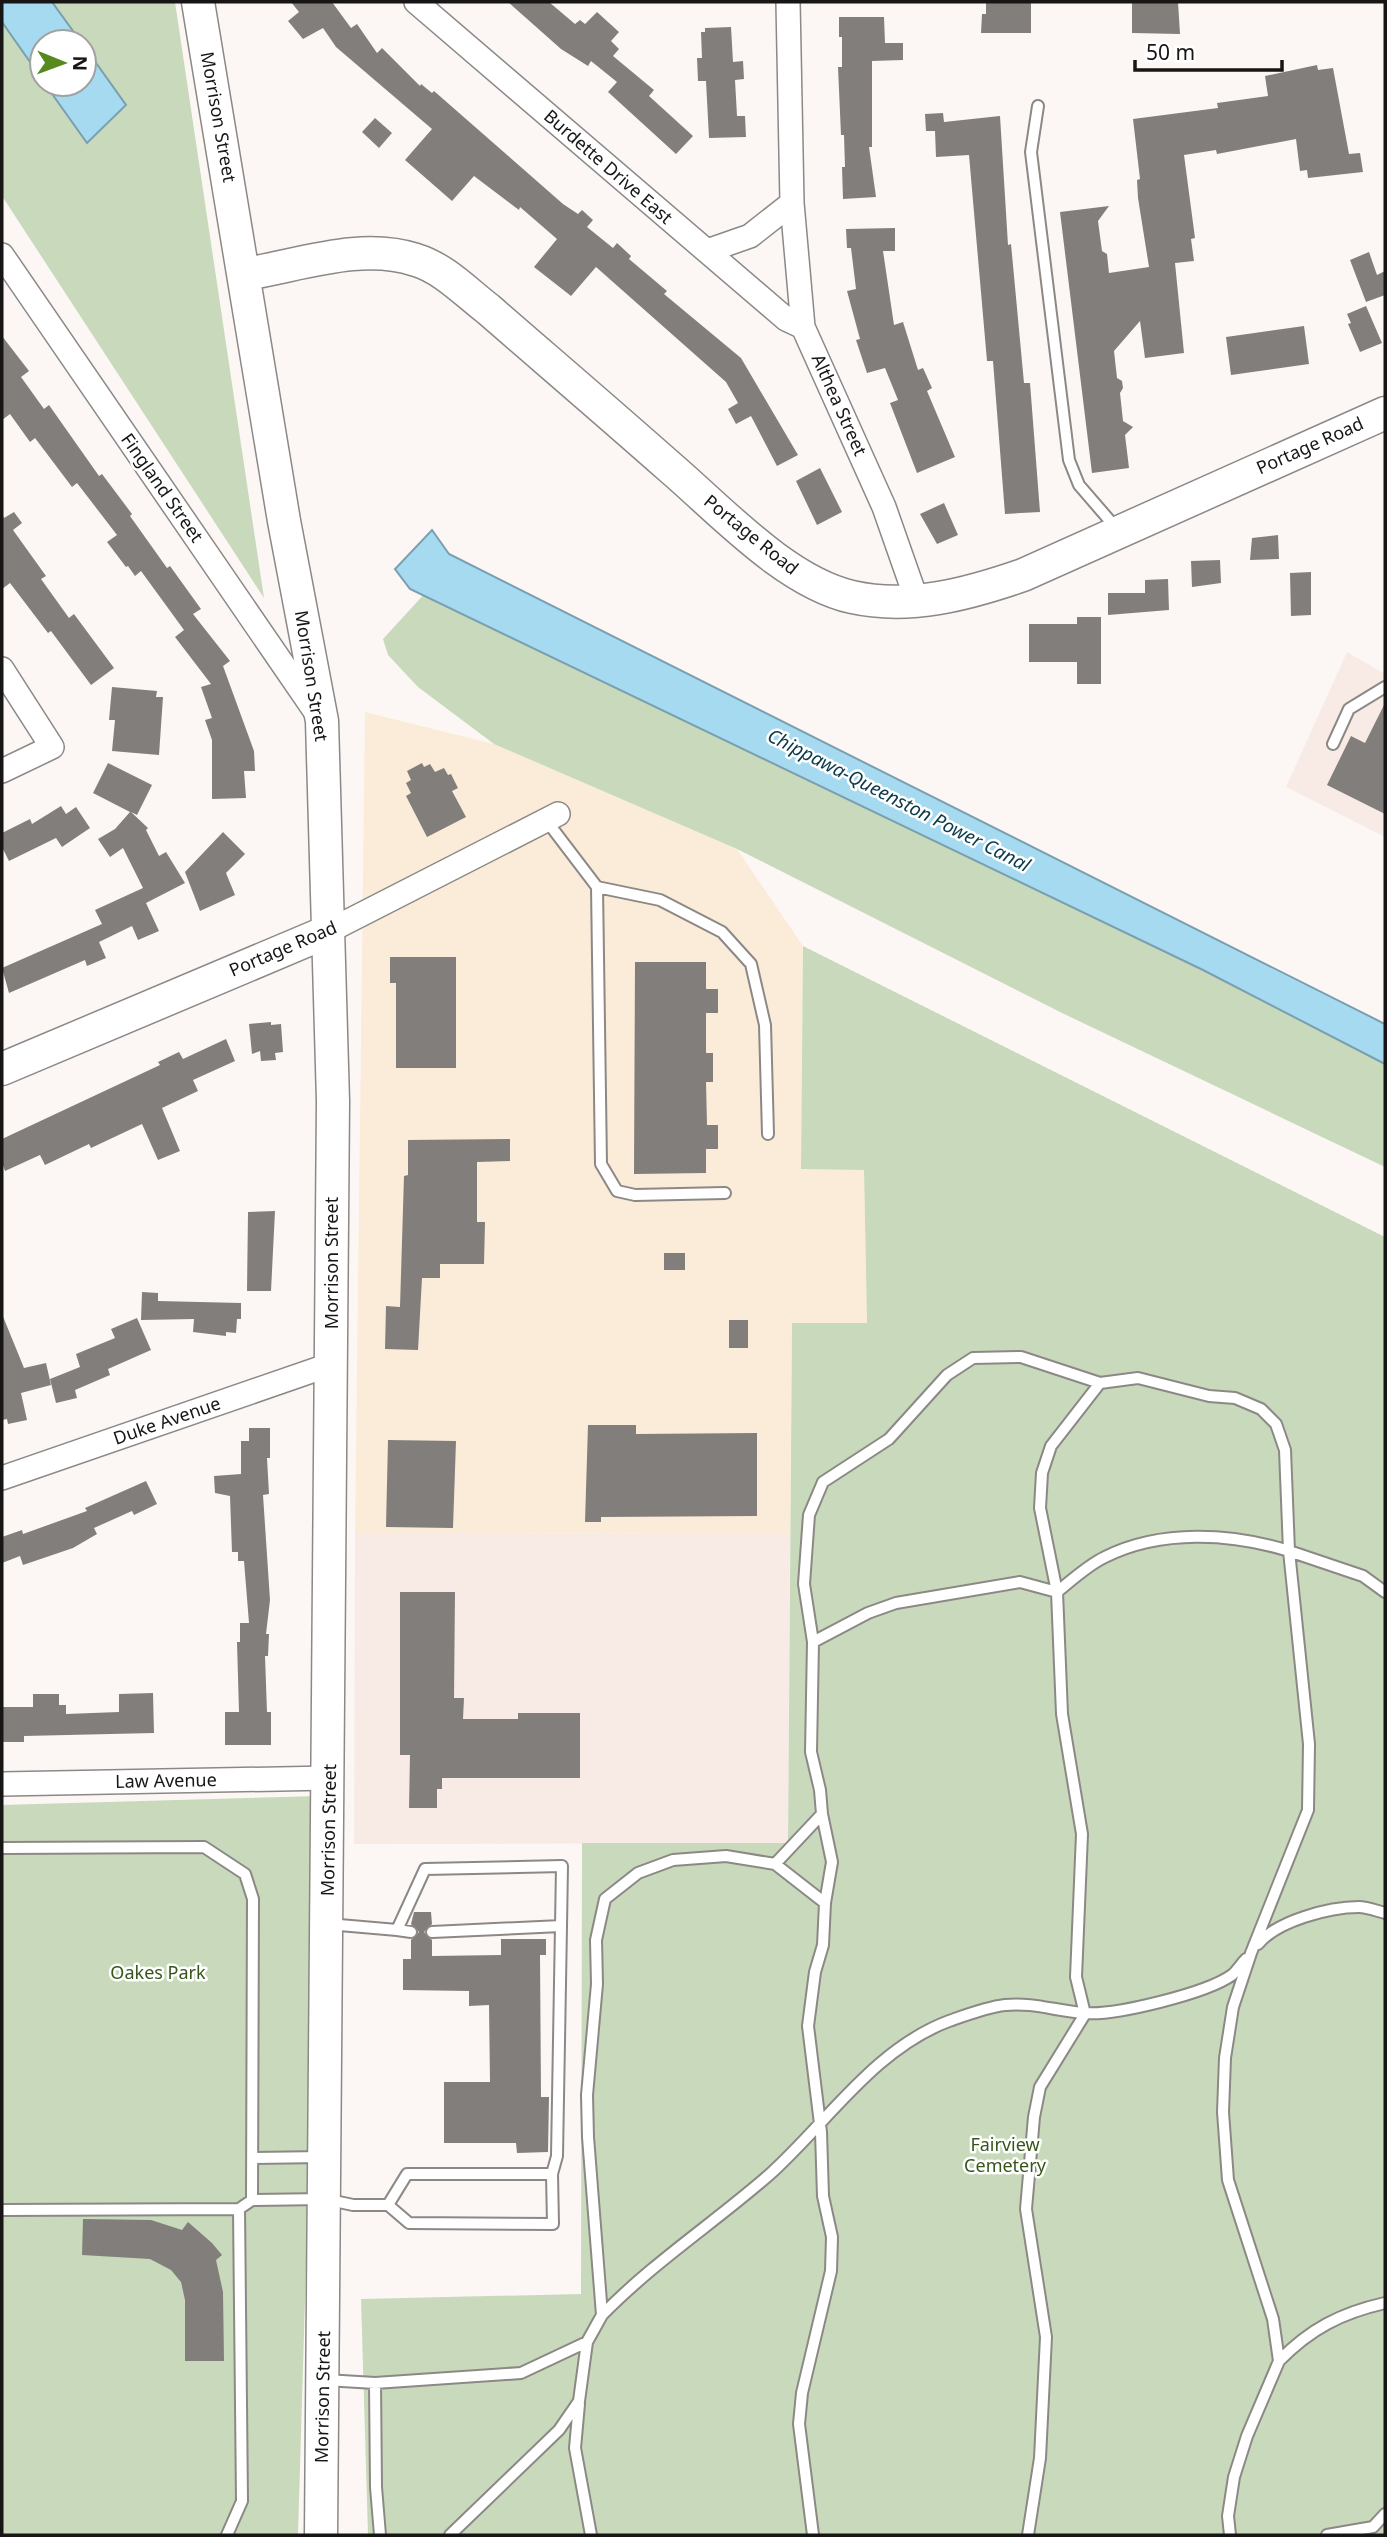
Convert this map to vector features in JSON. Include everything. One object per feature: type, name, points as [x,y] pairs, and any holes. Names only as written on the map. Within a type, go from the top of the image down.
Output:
[{"type":"street","name":"Morrison Street","points":[[198,2],[284,521],[322,721],[333,1101],[330,1778],[321,2535]]},
{"type":"street","name":"Burdette Drive East","points":[[416,2],[786,319],[803,327]]},
{"type":"street","name":"Althea Street","points":[[788,2],[792,203],[803,327],[884,507],[917,601]]},
{"type":"street","points":[[707,251],[750,236],[792,203]]},
{"type":"street","name":"Portage Road","points":[[245,274],[375,251],[418,260],[454,282],[479,302],[800,576],[850,596],[885,601],[917,601],[980,590],[1023,575],[1385,413]]},
{"type":"street","name":"Fingland Street","points":[[2,255],[322,721]]},
{"type":"street","points":[[2,669],[51,745],[2,771]]},
{"type":"street","name":"Portage Road","points":[[2,1069],[329,931],[552,817]]},
{"type":"street","name":"Duke Avenue","points":[[2,1478],[332,1364]]},
{"type":"street","name":"Law Avenue","points":[[2,1784],[330,1778]]},
{"type":"lane","points":[[1038,106],[1031,152],[1069,460],[1079,485],[1118,531]]},
{"type":"lane","points":[[1333,744],[1349,709],[1385,687]]},
{"type":"lane","points":[[552,817],[597,887],[601,1164],[617,1191],[635,1195],[725,1193]]},
{"type":"lane","points":[[597,887],[660,900],[722,932],[751,964],[765,1025],[768,1134]]},
{"type":"lane","points":[[813,2535],[799,2424],[802,2393],[831,2271],[832,2237],[823,2196],[819,2124],[808,2026],[814,1972],[822,1945],[832,1862],[811,1752],[813,1642],[804,1584],[809,1515],[823,1482],[888,1438],[947,1375],[973,1359],[1021,1357],[1100,1383],[1138,1378],[1209,1396],[1235,1398],[1261,1409],[1276,1424],[1285,1450],[1289,1551],[1309,1744],[1308,1810],[1251,1952],[1233,2007],[1225,2058],[1228,2180],[1273,2319],[1279,2361]]},
{"type":"lane","points":[[1028,2535],[1040,2458],[1046,2337],[1026,2209],[1034,2117],[1040,2087],[1085,2014],[1076,1977],[1082,1834],[1062,1714],[1057,1592],[1040,1508],[1042,1473],[1051,1446],[1100,1383]]},
{"type":"lane","points":[[1057,1592],[1104,1557],[1146,1542],[1223,1536],[1255,1540],[1363,1576],[1385,1592]]},
{"type":"lane","points":[[813,1642],[868,1613],[897,1603],[1020,1582],[1057,1592]]},
{"type":"lane","points":[[775,1864],[822,1814]]},
{"type":"lane","points":[[2,1848],[204,1847],[245,1874],[253,1899],[252,2200]]},
{"type":"lane","points":[[602,2315],[587,2095],[597,1984],[596,1940],[605,1899],[638,1873],[673,1860],[726,1857],[775,1864],[825,1903]]},
{"type":"lane","points":[[2,2210],[239,2209],[252,2200],[325,2199],[353,2205],[388,2206],[409,2223],[553,2224],[552,2174],[557,2156],[562,1866],[425,1869],[397,1930]]},
{"type":"lane","points":[[591,2535],[575,2448],[587,2342],[602,2315],[638,2278],[723,2214],[770,2174],[909,2038],[1002,2005],[1035,2004],[1085,2014],[1166,2001],[1232,1975],[1267,1933],[1304,1916],[1360,1906],[1385,1913]]},
{"type":"lane","points":[[328,1924],[411,1932]]},
{"type":"lane","points":[[432,1932],[561,1926]]},
{"type":"lane","points":[[252,2158],[326,2157]]},
{"type":"lane","points":[[388,2206],[407,2174],[552,2174]]},
{"type":"lane","points":[[227,2535],[242,2501],[239,2209]]},
{"type":"lane","points":[[1230,2535],[1228,2516],[1234,2477],[1279,2361],[1302,2337],[1329,2321],[1385,2302]]},
{"type":"lane","points":[[323,2380],[375,2383],[521,2372],[587,2342]]},
{"type":"lane","points":[[375,2383],[376,2487],[380,2535]]},
{"type":"lane","points":[[450,2535],[559,2430],[579,2401]]},
{"type":"lane","points":[[1327,2535],[1373,2527],[1385,2515]]},
{"type":"shaded area","points":[[1347,652],[1385,674],[1385,837],[1286,787]]},
{"type":"shaded area","points":[[365,712],[494,744],[737,849],[803,946],[801,1169],[864,1169],[867,1324],[792,1323],[790,1533],[355,1534]]},
{"type":"shaded area","points":[[790,1533],[788,1843],[354,1844],[355,1534]]},
{"type":"green space","points":[[51,2],[175,2],[264,598],[2,196],[2,22],[28,58],[28,98],[56,98],[87,143],[86,98],[98,98],[98,28],[70,28]]},
{"type":"green space","points":[[438,579],[1385,1057],[1385,1167],[1062,1013],[737,849],[494,744],[418,687],[388,655],[383,639]]},
{"type":"green space","name":"Fairview Cemetery","points":[[803,946],[1385,1237],[1385,2535],[368,2535],[361,2299],[581,2294],[582,1843],[788,1843],[792,1323],[867,1323],[864,1170],[801,1169]]},
{"type":"green space","name":"Oakes Park","points":[[320,1796],[298,2535],[2,2535],[2,1805]]},
{"type":"water","points":[[2,2],[52,2],[71,28],[28,28],[28,59],[2,22]]},
{"type":"water","points":[[98,66],[126,105],[87,143],[55,98],[98,98]]},
{"type":"water","name":"Chippawa-Queenston Power Canal","points":[[432,530],[449,554],[1385,1024],[1385,1064],[1203,970],[410,589],[395,569]]},
{"type":"building","points":[[291,2],[332,2],[351,28],[357,24],[377,53],[382,48],[420,86],[421,84],[432,93],[434,91],[563,204],[578,214],[582,210],[593,220],[587,227],[613,248],[617,243],[631,256],[629,259],[667,291],[664,294],[741,358],[798,455],[777,466],[751,416],[736,424],[728,409],[738,403],[726,382],[596,267],[571,296],[534,267],[557,239],[520,207],[519,210],[474,176],[452,201],[405,160],[432,129],[336,47],[323,28],[303,39],[288,21],[299,12]]},
{"type":"building","points":[[508,2],[549,2],[575,24],[580,20],[585,24],[597,12],[619,32],[611,41],[619,49],[613,56],[654,90],[649,96],[693,136],[676,154],[608,92],[617,82],[591,61],[588,66],[561,49]]},
{"type":"building","points":[[986,2],[1031,2],[1031,33],[981,33]]},
{"type":"building","points":[[1132,2],[1178,2],[1180,34],[1132,33]]},
{"type":"building","points":[[839,17],[884,17],[885,43],[903,43],[903,60],[872,61],[872,147],[869,147],[876,197],[843,199],[842,167],[845,167],[838,67],[842,67]]},
{"type":"building","points":[[731,27],[733,62],[743,61],[744,79],[735,80],[737,116],[745,116],[746,137],[709,138],[706,81],[698,81],[697,58],[702,58],[701,32],[705,32],[705,28]]},
{"type":"building","points":[[1317,65],[1318,70],[1333,68],[1349,154],[1360,153],[1363,172],[1308,178],[1307,170],[1300,171],[1296,139],[1217,154],[1216,150],[1184,155],[1195,238],[1191,239],[1194,261],[1175,263],[1184,353],[1145,358],[1140,321],[1114,351],[1117,378],[1122,381],[1123,388],[1120,393],[1123,421],[1133,427],[1125,435],[1129,468],[1092,473],[1060,212],[1109,206],[1098,221],[1102,251],[1107,254],[1109,273],[1149,267],[1138,198],[1137,180],[1140,179],[1133,119],[1218,108],[1217,103],[1268,96],[1265,76]]},
{"type":"building","points":[[943,113],[944,122],[1000,116],[1008,245],[1011,244],[1024,383],[1030,383],[1040,512],[1005,514],[993,361],[987,361],[969,155],[936,157],[935,131],[926,131],[925,114]]},
{"type":"building","points":[[375,118],[392,133],[379,148],[362,132]]},
{"type":"building","points":[[895,228],[895,251],[883,251],[894,325],[903,322],[918,370],[923,368],[932,388],[927,391],[955,457],[917,473],[890,403],[898,400],[885,368],[867,373],[856,340],[860,339],[847,291],[856,289],[851,248],[847,248],[846,229]]},
{"type":"building","points":[[1369,252],[1377,275],[1385,271],[1385,295],[1366,302],[1350,260]]},
{"type":"building","points":[[1366,306],[1382,343],[1360,352],[1348,324],[1351,323],[1347,314]]},
{"type":"building","points":[[1304,326],[1309,364],[1231,375],[1226,337]]},
{"type":"building","points":[[2,336],[29,371],[21,377],[44,409],[49,405],[99,476],[102,474],[132,514],[130,516],[167,568],[170,566],[201,609],[193,614],[230,661],[223,666],[254,751],[255,771],[244,771],[246,798],[212,799],[212,740],[205,720],[212,718],[201,687],[211,684],[175,637],[184,630],[141,571],[135,576],[107,542],[117,535],[77,483],[72,487],[35,438],[30,442],[10,414],[2,420]]},
{"type":"building","points":[[820,468],[842,512],[817,525],[796,481]]},
{"type":"building","points":[[944,503],[958,535],[937,544],[920,514]]},
{"type":"building","points":[[14,512],[22,523],[13,530],[46,576],[41,579],[69,618],[74,614],[114,668],[91,685],[51,631],[48,633],[10,583],[2,589],[2,514],[4,518]]},
{"type":"building","points":[[1278,535],[1279,559],[1250,560],[1252,538]]},
{"type":"building","points":[[1220,560],[1221,583],[1192,587],[1191,561]]},
{"type":"building","points":[[1311,572],[1311,615],[1291,616],[1290,573]]},
{"type":"building","points":[[1168,579],[1169,610],[1108,615],[1108,593],[1145,593],[1145,580]]},
{"type":"building","points":[[1077,617],[1101,617],[1101,684],[1077,684],[1077,662],[1029,662],[1029,624],[1077,624]]},
{"type":"building","points":[[112,687],[157,691],[156,697],[163,697],[159,755],[112,751],[115,720],[109,720]]},
{"type":"building","points":[[1385,703],[1385,814],[1327,785],[1351,736],[1365,743]]},
{"type":"building","points":[[108,763],[152,785],[137,815],[131,812],[148,828],[146,830],[159,856],[166,852],[185,883],[146,903],[159,931],[138,940],[132,926],[99,942],[106,958],[87,966],[85,960],[9,993],[2,968],[102,924],[95,910],[143,888],[123,848],[110,857],[98,839],[115,829],[130,812],[93,793]]},
{"type":"building","points":[[422,763],[424,767],[430,764],[435,772],[444,768],[448,775],[451,774],[458,788],[452,791],[466,817],[427,837],[406,796],[411,793],[406,783],[411,780],[407,771]]},
{"type":"building","points":[[61,806],[66,814],[76,807],[90,828],[62,847],[56,838],[9,861],[2,847],[2,833],[30,819],[32,824]]},
{"type":"building","points":[[223,832],[245,854],[226,873],[235,895],[200,911],[185,872]]},
{"type":"building","points":[[390,957],[456,957],[456,1068],[396,1068],[396,983],[390,983]]},
{"type":"building","points":[[635,962],[706,962],[706,989],[718,989],[718,1013],[706,1013],[706,1053],[713,1053],[713,1082],[706,1082],[707,1125],[718,1125],[718,1149],[706,1149],[706,1173],[634,1174]]},
{"type":"building","points":[[271,1022],[271,1025],[281,1024],[283,1052],[275,1053],[276,1060],[261,1061],[260,1051],[252,1054],[249,1024]]},
{"type":"building","points":[[226,1039],[235,1061],[193,1080],[198,1091],[162,1108],[180,1151],[158,1160],[142,1124],[91,1148],[89,1144],[45,1165],[40,1155],[5,1171],[2,1162],[2,1139],[160,1065],[158,1062],[179,1052],[183,1059]]},
{"type":"building","points":[[510,1139],[510,1161],[477,1162],[477,1222],[485,1222],[484,1264],[440,1264],[440,1278],[422,1278],[418,1350],[385,1349],[386,1306],[400,1307],[404,1176],[408,1175],[408,1140]]},
{"type":"building","points":[[275,1211],[271,1291],[247,1291],[248,1212]]},
{"type":"building","points":[[664,1253],[685,1253],[685,1270],[664,1270]]},
{"type":"building","points":[[142,1292],[158,1293],[158,1301],[241,1303],[241,1319],[237,1319],[236,1333],[226,1332],[226,1336],[193,1332],[194,1319],[141,1320]]},
{"type":"building","points":[[2,1314],[24,1368],[46,1363],[51,1385],[21,1393],[27,1420],[8,1424],[7,1419],[2,1420]]},
{"type":"building","points":[[137,1318],[151,1350],[108,1369],[110,1375],[75,1390],[77,1398],[56,1403],[50,1379],[80,1367],[76,1354],[115,1338],[111,1329]]},
{"type":"building","points":[[729,1320],[748,1320],[748,1348],[729,1348]]},
{"type":"building","points":[[588,1425],[636,1425],[636,1434],[757,1433],[757,1516],[601,1517],[601,1522],[585,1522]]},
{"type":"building","points":[[249,1428],[270,1428],[270,1458],[267,1458],[269,1494],[263,1495],[270,1600],[266,1634],[269,1634],[268,1656],[265,1656],[267,1712],[271,1712],[271,1745],[225,1745],[225,1712],[239,1712],[237,1642],[240,1642],[240,1623],[249,1623],[244,1561],[238,1561],[238,1552],[232,1552],[230,1496],[215,1493],[214,1476],[241,1474],[241,1441],[249,1441]]},
{"type":"building","points":[[388,1440],[456,1441],[453,1528],[386,1527]]},
{"type":"building","points":[[146,1481],[157,1504],[134,1515],[132,1511],[94,1528],[97,1534],[73,1548],[23,1565],[20,1556],[2,1563],[2,1537],[22,1530],[23,1534],[87,1511],[85,1508]]},
{"type":"building","points":[[400,1592],[455,1592],[454,1698],[464,1698],[463,1719],[518,1719],[518,1713],[580,1713],[580,1778],[442,1778],[442,1789],[437,1789],[437,1808],[409,1808],[410,1755],[400,1755]]},
{"type":"building","points":[[153,1693],[154,1733],[24,1736],[24,1742],[2,1742],[2,1707],[33,1707],[33,1694],[59,1694],[59,1705],[66,1705],[66,1714],[119,1712],[119,1694]]},
{"type":"building","points":[[414,1912],[431,1912],[432,1924],[424,1932],[432,1940],[432,1956],[501,1955],[501,1939],[546,1939],[546,1955],[540,1955],[541,2097],[549,2097],[548,2152],[517,2153],[516,2143],[444,2143],[444,2082],[490,2082],[489,2005],[469,2006],[469,1991],[403,1990],[403,1959],[411,1959],[411,1940],[419,1932],[411,1924]]},
{"type":"building","points":[[83,2219],[151,2220],[182,2230],[188,2222],[212,2243],[222,2255],[216,2260],[223,2292],[224,2361],[185,2361],[185,2300],[181,2282],[171,2270],[150,2259],[82,2255]]}]
